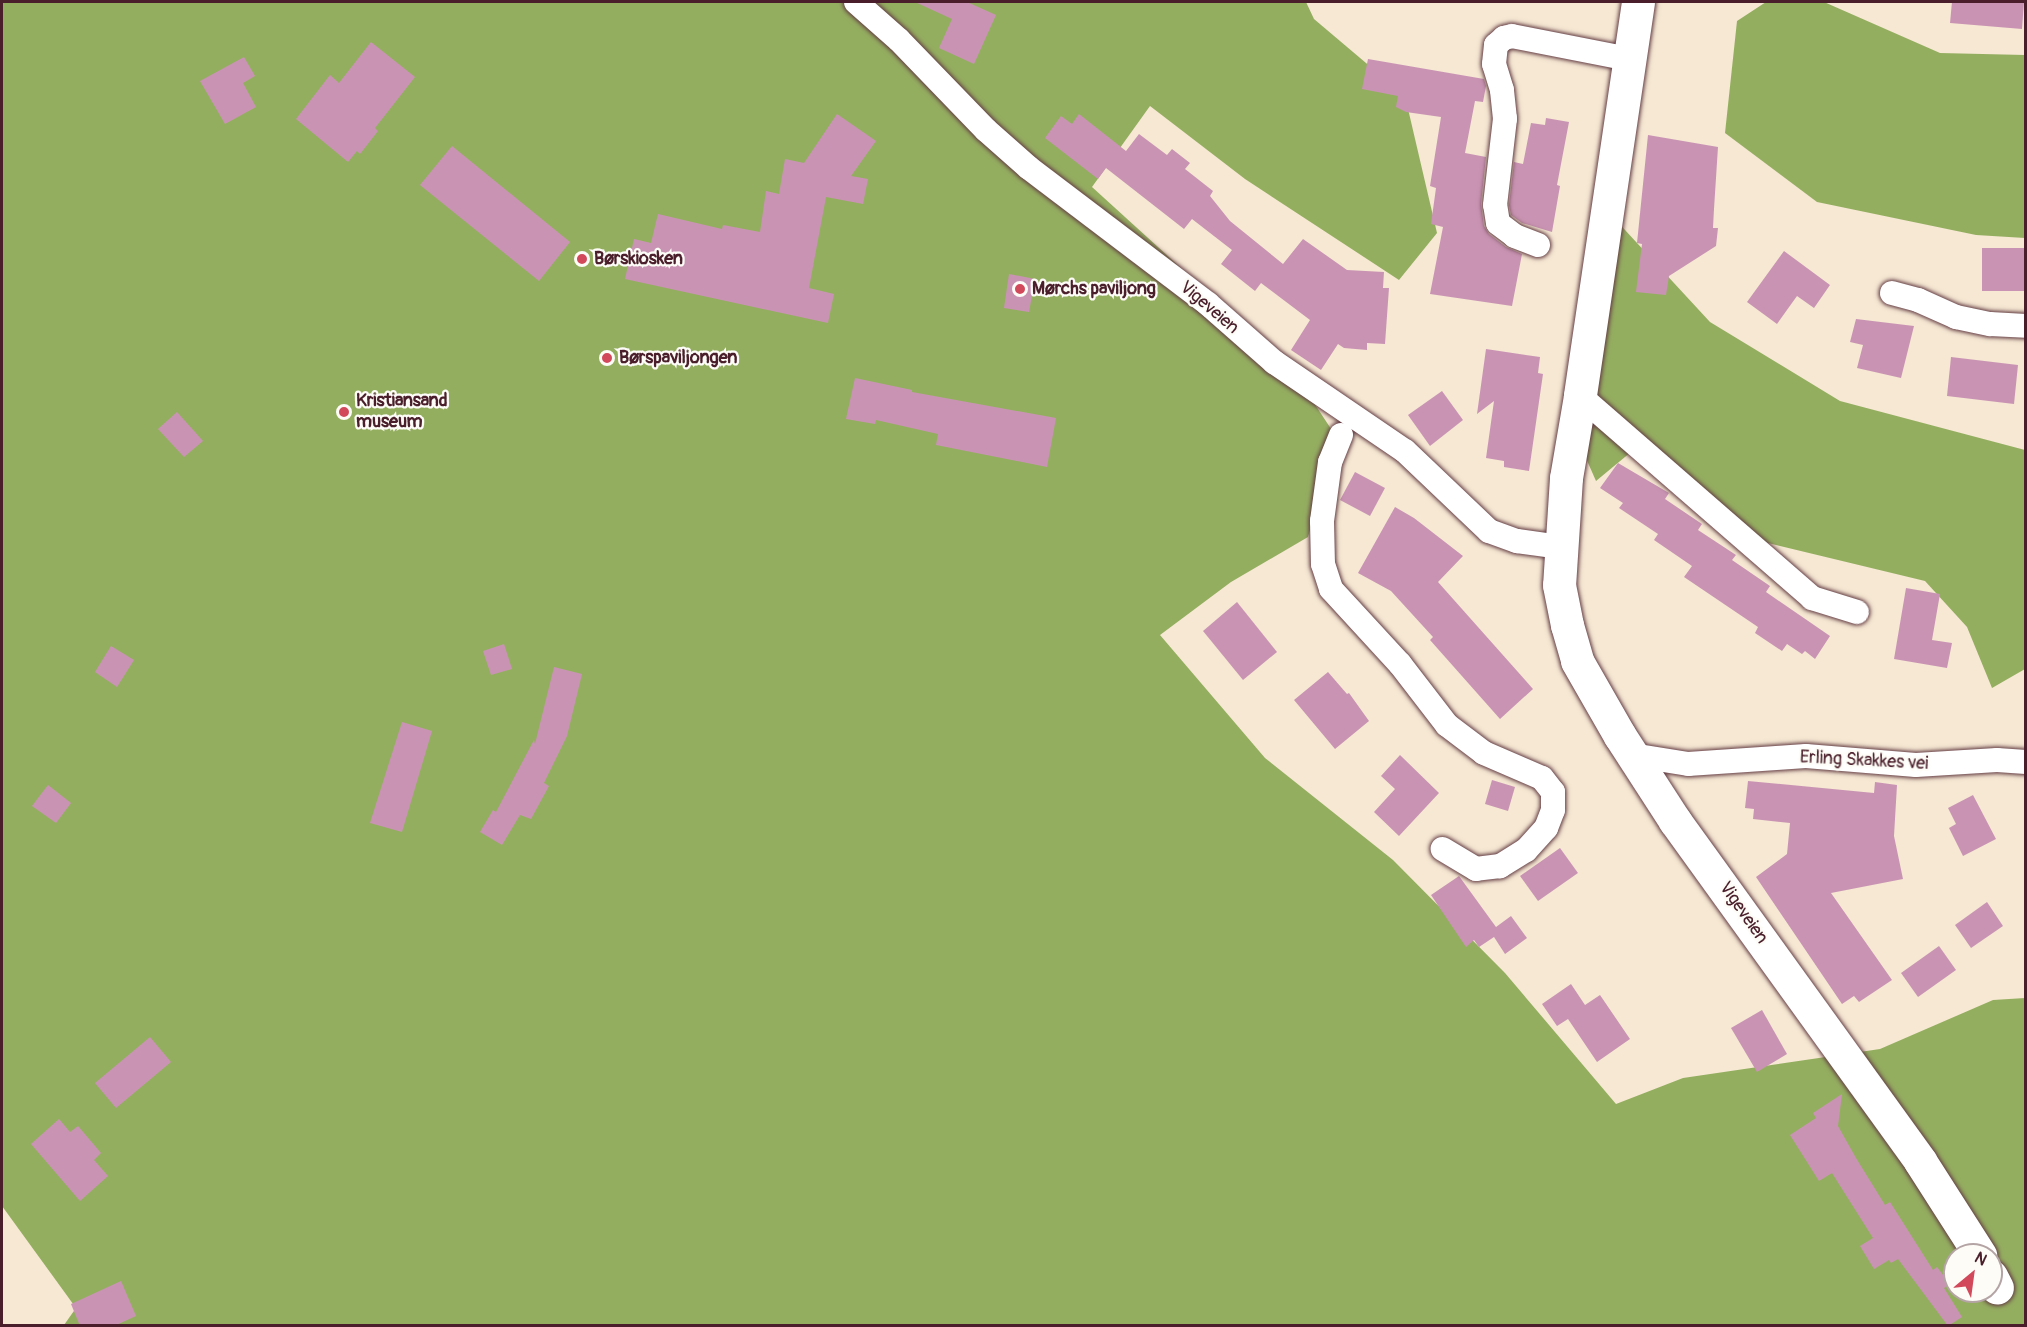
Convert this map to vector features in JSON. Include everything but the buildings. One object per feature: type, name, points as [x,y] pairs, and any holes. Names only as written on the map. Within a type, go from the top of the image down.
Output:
[{"type":"street","name":"Vigeveien","points":[[856,2],[899,40],[978,123],[1029,168],[1208,304],[1274,362],[1405,451],[1489,531],[1517,541],[1560,548]]},
{"type":"street","name":"Vigeveien","points":[[1638,2],[1566,478],[1560,548],[1560,585],[1578,661],[1632,755],[1675,821],[1920,1161],[1972,1243]]},
{"type":"street","points":[[1538,245],[1515,236],[1498,223],[1495,205],[1505,119],[1502,90],[1494,64],[1496,45],[1504,38],[1512,36],[1629,59]]},
{"type":"street","points":[[1892,293],[1918,300],[1956,317],[1990,324],[2025,326]]},
{"type":"street","points":[[1580,396],[1812,598],[1857,612]]},
{"type":"street","points":[[1341,435],[1330,462],[1322,521],[1323,564],[1331,589],[1400,664],[1447,725],[1484,753],[1542,778],[1553,792],[1553,810],[1546,828],[1526,850],[1500,866],[1476,869],[1443,849]]},
{"type":"street","name":"Erling Skakkes vei","points":[[1632,755],[1688,764],[1806,756],[1916,765],[1997,760],[2025,762]]},
{"type":"green space","points":[[2,2],[1306,2],[1314,19],[1405,96],[1437,233],[1399,280],[1245,179],[1150,106],[1092,187],[1291,368],[1337,438],[1308,537],[1231,582],[1160,635],[1265,758],[1393,860],[1505,973],[1616,1104],[1683,1078],[1880,1049],[1993,1000],[2025,998],[2025,1325],[64,1325],[76,1308],[2,1206]]},
{"type":"green space","points":[[1766,2],[1824,2],[1940,53],[2025,55],[2025,238],[1976,235],[1817,202],[1725,133],[1737,21]]},
{"type":"green space","points":[[1613,217],[1710,322],[1840,401],[2025,450],[2025,669],[1992,688],[1967,627],[1925,581],[1764,542],[1631,452],[1596,481],[1563,406]]},
{"type":"place","name":"Børskiosken","points":[[582,259]]},
{"type":"place","name":"Mørchs paviljong","points":[[1020,289]]},
{"type":"place","name":"Børspaviljongen","points":[[607,358]]},
{"type":"place","name":"Kristiansand museum","points":[[344,412]]}]
